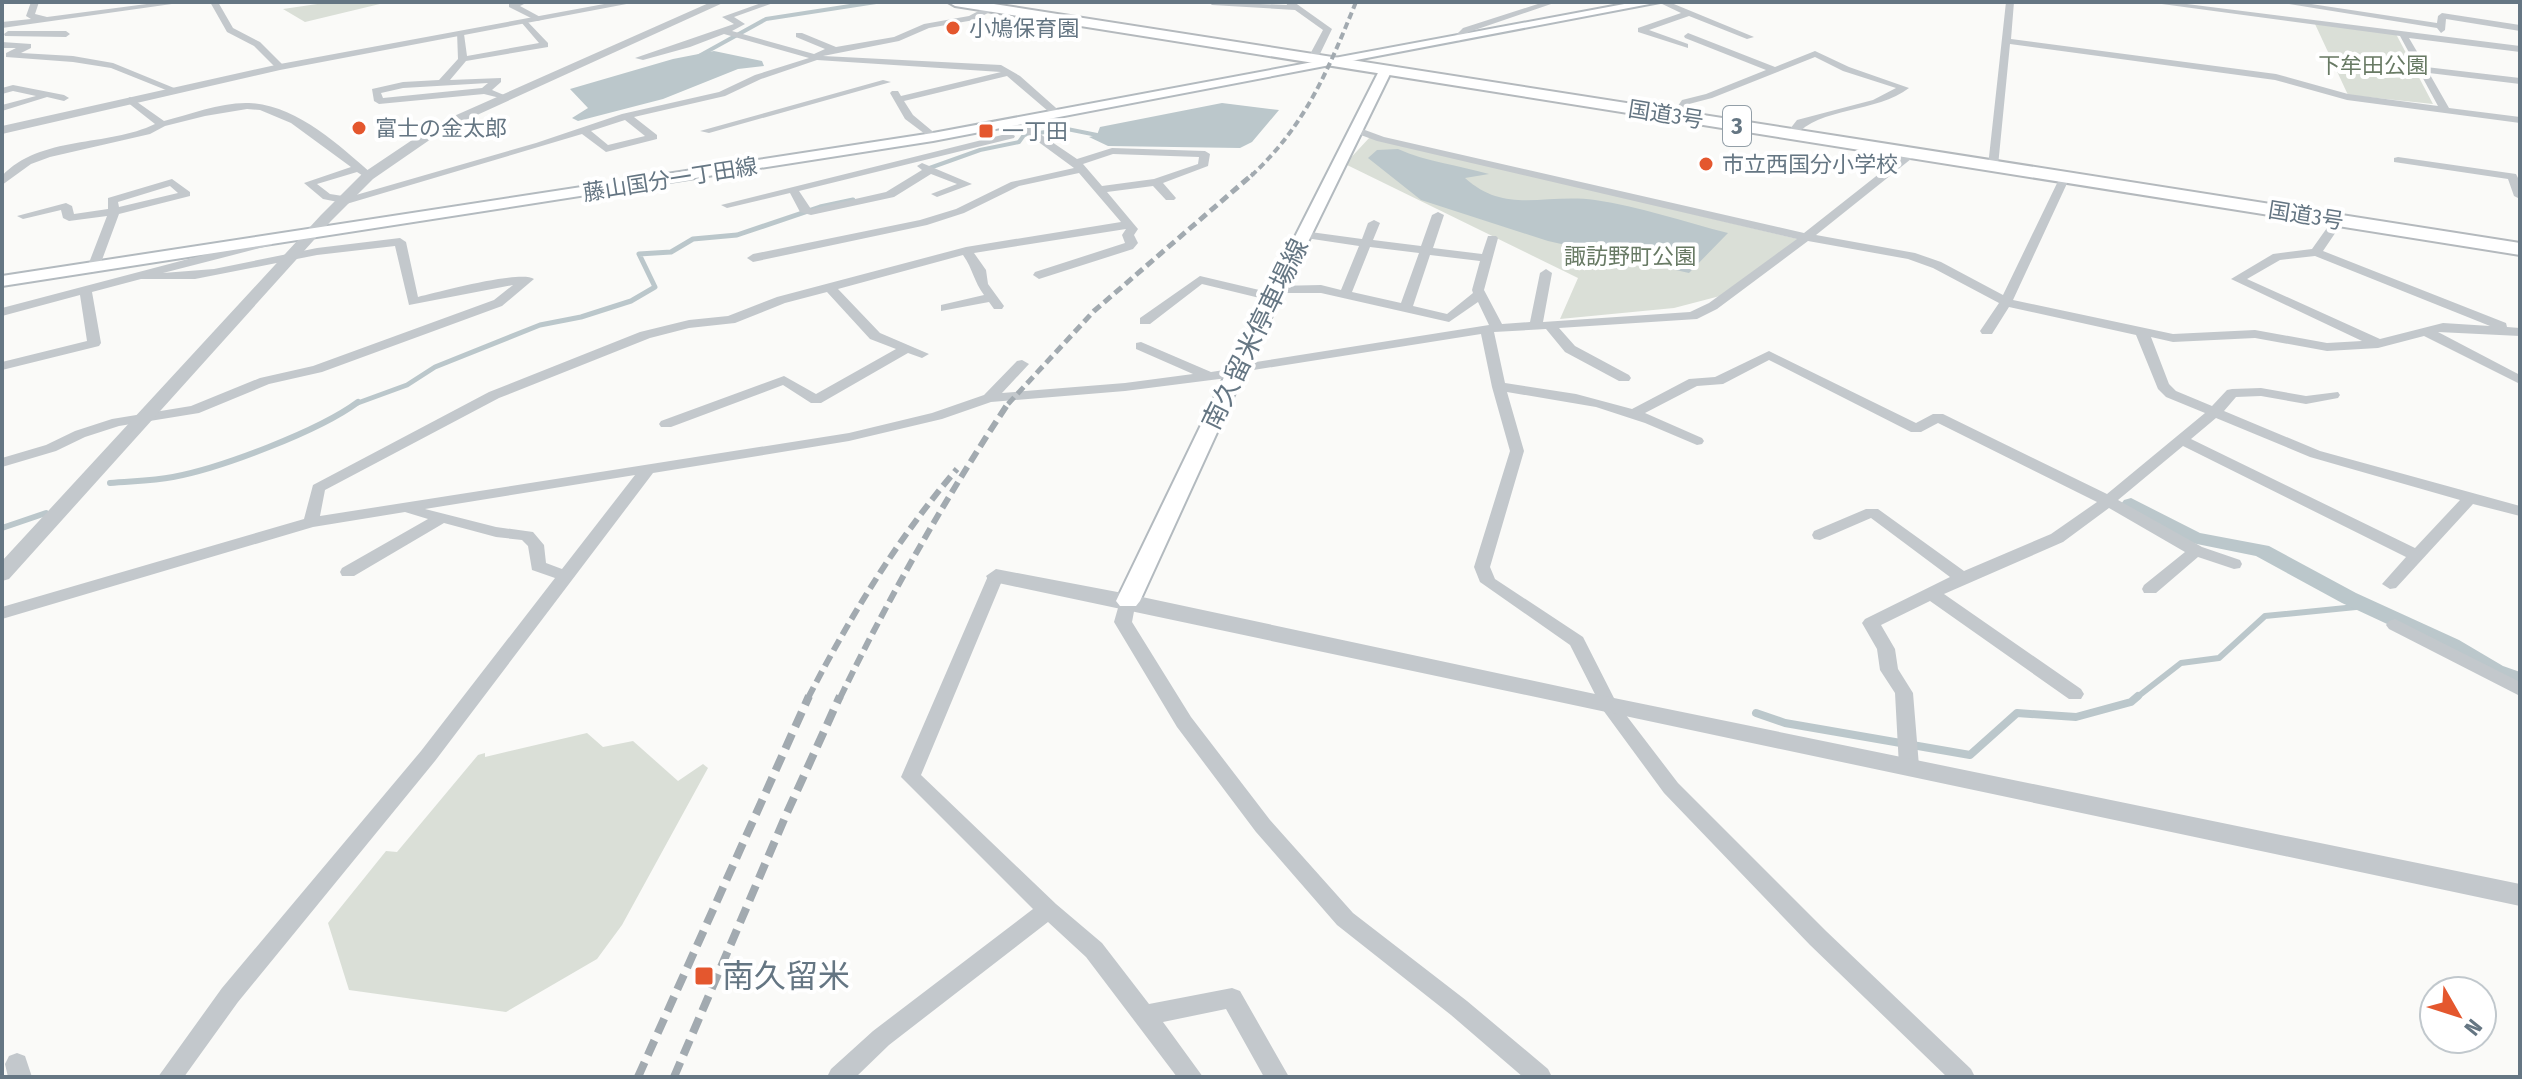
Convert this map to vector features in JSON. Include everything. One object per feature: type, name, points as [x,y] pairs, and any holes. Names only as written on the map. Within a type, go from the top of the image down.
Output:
[{"type":"highway","name":"国道3号","points":[[955,2],[2520,249]]},
{"type":"main road","name":"藤山国分一丁田線","points":[[2,281],[935,137],[1654,2]]},
{"type":"main road","name":"南久留米停車場線","points":[[1128,601],[1236,371],[1386,70]]},
{"type":"street","points":[[35,2],[30,16],[59,18]]},
{"type":"street","points":[[2,25],[182,2]]},
{"type":"street","points":[[214,2],[230,30],[257,44],[280,67]]},
{"type":"street","points":[[524,2],[512,5],[540,19]]},
{"type":"street","points":[[2,130],[280,67],[630,2]]},
{"type":"street","points":[[720,2],[501,97],[440,127],[364,172],[309,183],[327,197],[344,200],[540,145],[626,116],[722,94],[758,77],[816,58],[822,52],[896,39],[927,26],[971,18],[982,5]]},
{"type":"street","points":[[640,58],[741,24],[726,17],[772,2]]},
{"type":"street","points":[[1212,2],[1293,5],[1328,29],[1313,58]]},
{"type":"street","points":[[1456,39],[1466,30],[1484,23],[1553,2]]},
{"type":"street","points":[[1662,2],[1750,37]]},
{"type":"street","points":[[1993,166],[2010,2]]},
{"type":"street","points":[[2151,2],[2520,49]]},
{"type":"street","points":[[2281,2],[2334,6],[2440,26]]},
{"type":"street","points":[[1689,13],[1641,30],[1687,41],[1775,70]]},
{"type":"street","points":[[2444,39],[2440,26],[2442,16],[2520,28]]},
{"type":"street","points":[[442,83],[463,59],[545,45],[525,22]]},
{"type":"street","points":[[724,31],[816,58],[989,66],[1010,72],[1059,115]]},
{"type":"street","points":[[2,34],[66,34]]},
{"type":"street","points":[[460,34],[463,59]]},
{"type":"street","points":[[2403,34],[2445,110]]},
{"type":"street","points":[[799,35],[833,49]]},
{"type":"street","points":[[2008,41],[2276,77],[2347,97],[2520,120]]},
{"type":"street","points":[[2,45],[28,46],[9,55],[73,59],[113,66],[174,90]]},
{"type":"street","points":[[1676,116],[1685,102],[1709,96],[1815,54],[1846,69],[1904,88],[1876,102],[1801,122],[1791,134]]},
{"type":"street","points":[[869,61],[900,99],[909,117],[947,150]]},
{"type":"street","points":[[2422,69],[2520,81]]},
{"type":"street","points":[[900,99],[1010,72]]},
{"type":"street","points":[[485,91],[498,80],[375,91],[379,101],[485,91],[501,97]]},
{"type":"street","points":[[705,131],[886,82]]},
{"type":"street","points":[[2,91],[13,88],[64,98]]},
{"type":"street","points":[[2,108],[47,95]]},
{"type":"street","points":[[130,100],[162,124]]},
{"type":"street","points":[[2,182],[17,168],[48,155],[146,132],[162,124],[250,106],[285,117],[327,141],[364,172]]},
{"type":"street","points":[[583,130],[606,149],[653,137],[626,116]]},
{"type":"street","points":[[1018,122],[1079,166],[1132,229],[1128,235],[1132,243],[1129,246],[1039,275]]},
{"type":"street","points":[[1354,129],[1381,139],[1805,237],[1911,256],[1937,265],[2006,302],[2068,319],[2173,338],[2255,334],[2327,347],[2378,344],[2443,327],[2517,332]]},
{"type":"street","points":[[727,205],[1010,136]]},
{"type":"street","points":[[753,258],[923,223],[968,208],[1015,184],[1079,166],[1112,151],[1205,154],[1203,166],[1156,182],[1101,189]]},
{"type":"street","points":[[2,613],[311,522],[849,437],[937,416],[989,398],[1212,377],[1492,328],[1692,316],[1739,289],[1912,153]]},
{"type":"street","points":[[906,160],[967,184],[937,194]]},
{"type":"street","points":[[2398,160],[2512,176],[2519,190]]},
{"type":"street","points":[[793,189],[804,210],[811,212],[890,195],[931,169]]},
{"type":"street","points":[[2,574],[344,200],[364,172]]},
{"type":"street","points":[[1987,331],[2006,302],[2065,177]]},
{"type":"street","points":[[23,216],[66,206],[69,218],[114,212],[186,194],[172,182],[112,200],[114,212],[93,268]]},
{"type":"street","points":[[1156,182],[1170,198]]},
{"type":"street","points":[[1406,308],[1438,215]]},
{"type":"street","points":[[2316,252],[2338,220]]},
{"type":"street","points":[[1345,294],[1374,223]]},
{"type":"street","points":[[311,522],[318,488],[494,395],[645,335],[689,324],[730,320],[781,300],[966,251],[1129,224]]},
{"type":"street","points":[[1303,235],[1487,258]]},
{"type":"street","points":[[1492,238],[1478,296],[1492,328],[1499,387],[1517,451],[1482,567],[1488,582],[1577,641],[1609,705],[1671,788],[1818,938],[1963,1077]]},
{"type":"street","points":[[2,312],[278,239]]},
{"type":"street","points":[[2,463],[117,422],[194,410],[265,381],[317,369],[498,303],[528,279],[413,302],[400,242],[291,257],[216,273],[159,279],[137,275]]},
{"type":"street","points":[[946,308],[996,302],[982,284],[980,270],[966,251]]},
{"type":"street","points":[[2378,344],[2237,279],[2277,257],[2316,252],[2517,332]]},
{"type":"street","points":[[1543,325],[1546,273]]},
{"type":"street","points":[[1145,321],[1200,280],[1274,294],[1321,289],[1449,318],[1478,296]]},
{"type":"street","points":[[830,287],[875,336],[922,354]]},
{"type":"street","points":[[2,366],[94,343],[85,290]]},
{"type":"street","points":[[1543,325],[1570,349],[1624,378]]},
{"type":"street","points":[[2142,332],[2163,386],[2171,394],[2315,454],[2520,511]]},
{"type":"street","points":[[2427,332],[2520,380]]},
{"type":"street","points":[[1141,346],[1212,377]]},
{"type":"street","points":[[666,424],[784,380],[816,400],[907,348]]},
{"type":"street","points":[[1635,413],[1694,382],[1718,381],[1769,355],[1916,429],[1938,417],[2108,501],[2196,551],[2234,564]]},
{"type":"street","points":[[989,398],[1022,364]]},
{"type":"street","points":[[1499,387],[1543,390],[1635,413],[1697,441]]},
{"type":"street","points":[[1909,766],[1904,693],[1889,670],[1886,649],[1871,623],[1962,578],[2057,538],[2108,501],[2215,412],[2232,393],[2261,392],[2306,400],[2333,395]]},
{"type":"street","points":[[2181,440],[2418,556]]},
{"type":"street","points":[[170,1077],[230,995],[428,756],[647,470]]},
{"type":"street","points":[[2390,584],[2470,498]]},
{"type":"street","points":[[402,508],[496,532],[527,536],[536,545],[538,566],[566,576]]},
{"type":"street","points":[[1820,535],[1872,512],[1962,578]]},
{"type":"street","points":[[348,572],[442,518]]},
{"type":"street","points":[[2150,589],[2196,551]]},
{"type":"street","points":[[1191,1077],[1094,950],[1048,910],[911,777],[996,576],[1128,601],[2520,895]]},
{"type":"street","points":[[1931,593],[2075,694]]},
{"type":"street","points":[[1128,601],[1123,622],[1184,722],[1263,826],[1345,919],[1459,1008],[1540,1077]]},
{"type":"street","points":[[2395,625],[2520,690]]},
{"type":"street","points":[[839,1077],[881,1038],[1048,910]]},
{"type":"street","points":[[1146,1015],[1232,998],[1277,1077]]},
{"type":"green space","points":[[331,2],[384,3],[305,22],[283,9]]},
{"type":"green space","name":"下牟田公園","points":[[2315,24],[2396,34],[2433,104],[2348,95]]},
{"type":"green space","name":"諏訪野町公園","points":[[1370,137],[1802,240],[1720,296],[1674,308],[1560,319],[1578,278],[1345,164]]},
{"type":"green space","points":[[587,733],[603,747],[633,741],[678,781],[703,764],[708,768],[622,925],[597,959],[506,1012],[349,990],[328,923],[386,851],[397,852],[478,755],[485,753],[485,757]]},
{"type":"shaded area","points":[[714,51],[762,61],[764,66],[738,69],[663,99],[578,121],[572,118],[588,108],[570,89],[673,59]]},
{"type":"shaded area","points":[[1222,103],[1279,110],[1252,142],[1240,148],[1108,146],[1089,137],[1097,135],[1100,127]]},
{"type":"shaded area","points":[[1398,149],[1489,174],[1465,178],[1496,196],[1527,200],[1595,200],[1728,233],[1689,273],[1548,241],[1421,200],[1368,158],[1377,150]]},
{"type":"waterway","points":[[699,56],[766,19],[876,2]]},
{"type":"waterway","points":[[924,170],[980,150],[1019,142],[1024,135],[1067,129],[1097,135]]},
{"type":"waterway","points":[[355,404],[407,385],[435,367],[540,325],[581,317],[631,301],[655,287],[639,254],[671,252],[693,239],[737,235],[820,207],[853,200]]},
{"type":"waterway","points":[[110,483],[165,478],[217,466],[295,436],[358,402]]},
{"type":"waterway","points":[[2131,504],[2194,538],[2262,551],[2349,598],[2451,645],[2495,672],[2520,680]]},
{"type":"waterway","points":[[2,528],[46,513]]},
{"type":"waterway","points":[[2136,698],[2181,663],[2219,658],[2265,616],[2366,606]]},
{"type":"waterway","points":[[1756,713],[1785,723],[1970,755],[2017,713],[2076,717],[2131,702],[2138,696]]},
{"type":"railway","points":[[1253,174],[1287,137],[1314,95],[1356,2]]},
{"type":"railway","points":[[1008,404],[1094,311],[1253,174]]},
{"type":"railway","points":[[840,698],[920,547],[1009,402]]},
{"type":"railway","points":[[809,697],[876,579],[914,523],[957,469]]},
{"type":"railway","points":[[674,1077],[840,696]]},
{"type":"railway","points":[[638,1077],[809,697]]},
{"type":"place","name":"小鳩保育園","points":[[953,28]]},
{"type":"place","name":"富士の金太郎","points":[[359,128]]},
{"type":"place","name":"一丁田","points":[[986,131]]},
{"type":"place","name":"市立西国分小学校","points":[[1706,164]]},
{"type":"place","name":"南久留米","points":[[704,976]]}]
